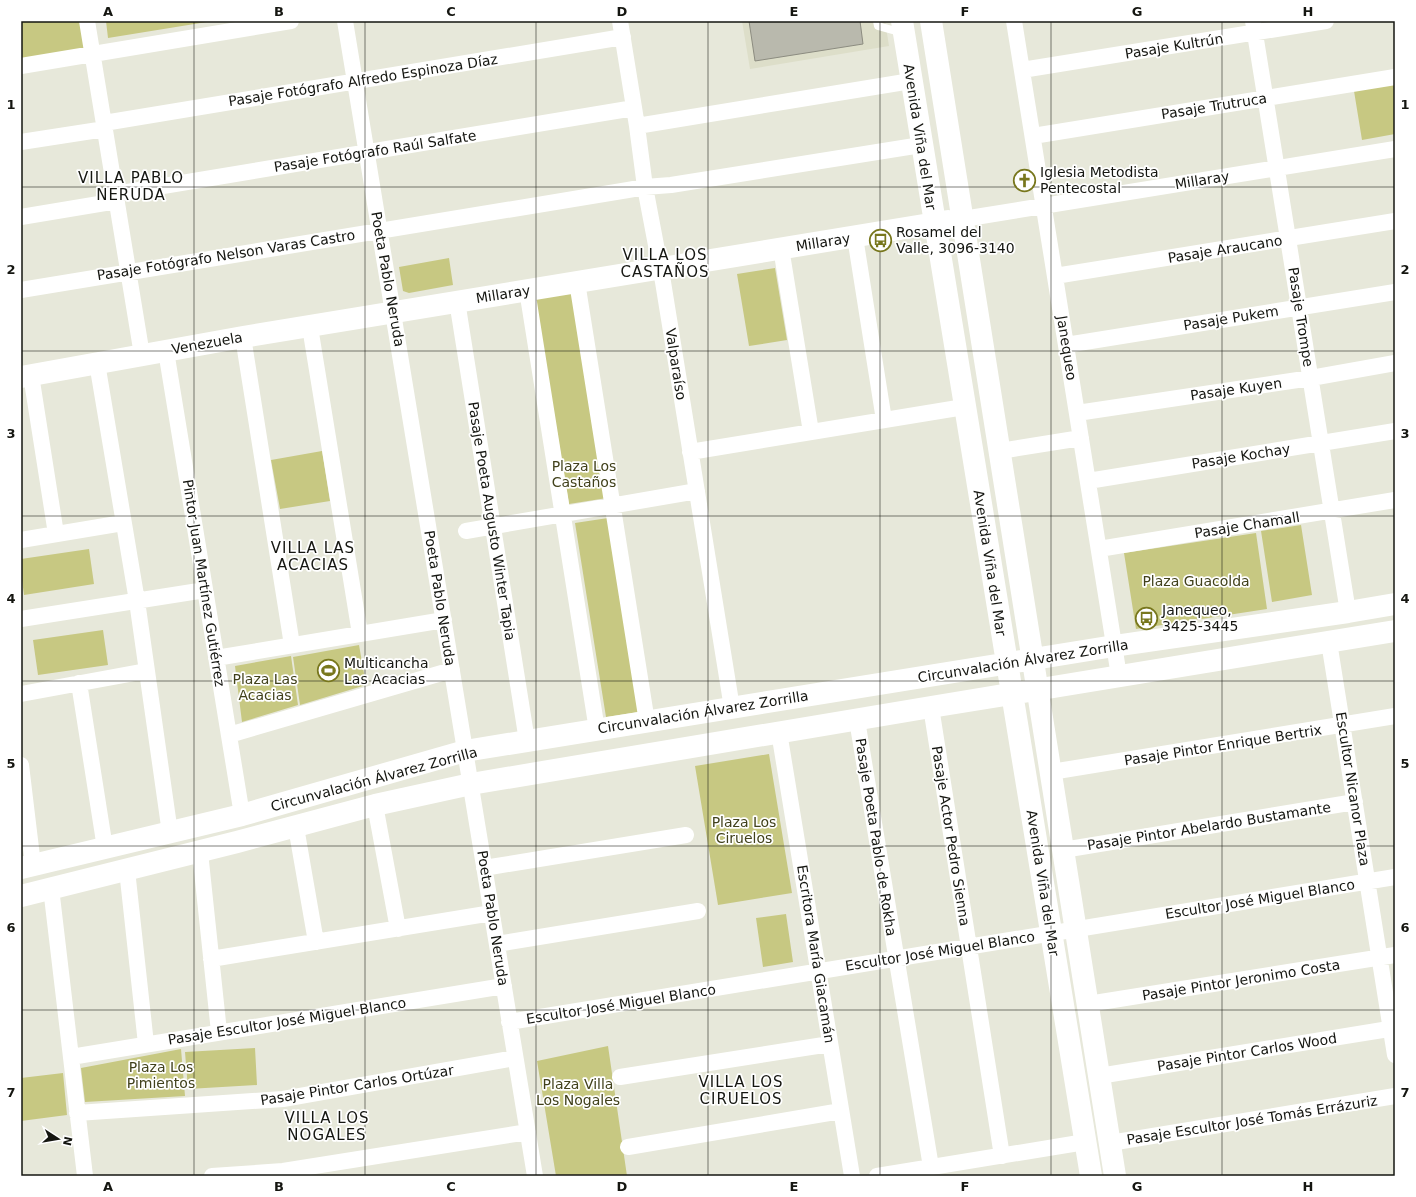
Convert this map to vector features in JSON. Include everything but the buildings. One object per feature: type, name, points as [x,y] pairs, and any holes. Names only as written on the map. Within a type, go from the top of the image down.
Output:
[{"type":"main road","name":"Avenida Viña del Mar","points":[[931,21],[1115,1176]]},
{"type":"main road","name":"Avenida Viña del Mar","points":[[903,27],[934,224],[1091,1176]]},
{"type":"main road","name":"Millaray","points":[[393,312],[963,219]]},
{"type":"main road","name":"Venezuela","points":[[26,376],[393,312]]},
{"type":"main road","name":"Circunvalación Álvarez Zorrilla","points":[[27,866],[242,816],[465,751],[1006,663],[1395,604]]},
{"type":"main road","name":"Circunvalación Álvarez Zorrilla","points":[[21,896],[200,852],[375,805],[471,784],[1395,631]]},
{"type":"street","points":[[87,21],[142,355]]},
{"type":"street","points":[[21,66],[291,21]]},
{"type":"street","name":"Poeta Pablo Neruda","points":[[345,21],[535,1176]]},
{"type":"street","name":"Janequeo","points":[[1014,21],[1119,676]]},
{"type":"street","name":"Pasaje Kultrún","points":[[1022,70],[1254,27],[1326,21]]},
{"type":"street","name":"Pasaje Trompe","points":[[1254,27],[1348,612]]},
{"type":"street","name":"Pasaje Fotógrafo Alfredo Espinoza Díaz","points":[[21,142],[355,81],[621,29]]},
{"type":"street","name":"Valparaíso","points":[[621,29],[637,126],[645,187],[660,268],[732,708]]},
{"type":"street","name":"Pasaje Trutruca","points":[[1033,136],[1395,77]]},
{"type":"street","points":[[637,126],[912,81]]},
{"type":"street","name":"Pasaje Fotógrafo Raúl Salfate","points":[[21,217],[367,152],[634,108]]},
{"type":"street","name":"Pasaje Fotógrafo Nelson Varas Castro","points":[[21,290],[645,187],[663,187],[922,145]]},
{"type":"street","name":"Millaray","points":[[963,219],[1395,149]]},
{"type":"street","name":"Pasaje Araucano","points":[[1055,276],[1395,221]]},
{"type":"street","points":[[855,237],[884,420]]},
{"type":"street","points":[[781,248],[811,432]]},
{"type":"street","points":[[578,282],[647,722]]},
{"type":"street","points":[[527,290],[597,730]]},
{"type":"street","name":"Pasaje Pukem","points":[[1066,345],[1395,292]]},
{"type":"street","name":"Pasaje Poeta Augusto Winter Tapia","points":[[457,301],[527,741]]},
{"type":"street","points":[[310,327],[360,634]]},
{"type":"street","points":[[243,337],[292,645]]},
{"type":"street","name":"Pintor Juan Martínez Gutiérrez","points":[[166,351],[242,816]]},
{"type":"street","points":[[97,363],[137,601],[170,833]]},
{"type":"street","name":"Pasaje Kuyen","points":[[1077,413],[1310,378],[1395,363]]},
{"type":"street","points":[[26,376],[56,534]]},
{"type":"street","points":[[690,452],[964,407]]},
{"type":"street","name":"Pasaje Kochay","points":[[1088,481],[1395,431]]},
{"type":"street","points":[[1000,451],[1081,438]]},
{"type":"street","points":[[466,531],[697,492]]},
{"type":"street","name":"Pasaje Chamall","points":[[1099,549],[1395,500]]},
{"type":"street","points":[[21,540],[123,523]]},
{"type":"street","points":[[21,619],[205,590]]},
{"type":"street","points":[[216,658],[444,620]]},
{"type":"street","name":"Escultor Nicanor Plaza","points":[[1329,642],[1379,958],[1393,1028],[1395,1054]]},
{"type":"street","points":[[229,735],[452,670]]},
{"type":"street","points":[[21,694],[146,671]]},
{"type":"street","points":[[79,683],[105,848]]},
{"type":"street","name":"Pasaje Actor Pedro Sienna","points":[[930,707],[1002,1156]]},
{"type":"street","name":"Pasaje Pintor Enrique Bertrix","points":[[1051,772],[1395,716]]},
{"type":"street","name":"Pasaje Poeta Pablo de Rokha","points":[[857,720],[930,1167]]},
{"type":"street","name":"Escritora María Giacamán","points":[[779,732],[852,1176]]},
{"type":"street","points":[[21,765],[27,866]]},
{"type":"street","name":"Pasaje Pintor Abelardo Bustamante","points":[[1063,850],[1355,802]]},
{"type":"street","points":[[375,805],[398,928]]},
{"type":"street","points":[[296,827],[316,942]]},
{"type":"street","points":[[484,868],[686,835]]},
{"type":"street","points":[[200,852],[219,1032]]},
{"type":"street","points":[[127,870],[146,1044]]},
{"type":"street","name":"Escultor José Miguel Blanco","points":[[509,1022],[1395,877]]},
{"type":"street","points":[[51,888],[85,1176]]},
{"type":"street","points":[[497,944],[698,911]]},
{"type":"street","points":[[212,959],[492,913]]},
{"type":"street","name":"Pasaje Pintor Jeronimo Costa","points":[[1088,1004],[1395,956]]},
{"type":"street","name":"Pasaje Escultor José Miguel Blanco","points":[[71,1057],[504,986]]},
{"type":"street","name":"Pasaje Pintor Carlos Wood","points":[[1099,1076],[1393,1028]]},
{"type":"street","points":[[620,1077],[830,1044]]},
{"type":"street","name":"Pasaje Pintor Carlos Ortúzar","points":[[77,1113],[283,1099],[515,1058]]},
{"type":"street","name":"Pasaje Escultor José Tomás Errázuriz","points":[[1110,1143],[1395,1096]]},
{"type":"street","points":[[628,1147],[841,1111]]},
{"type":"street","points":[[212,1176],[283,1171],[528,1132]]},
{"type":"street","points":[[877,1176],[1085,1142]]},
{"type":"lane","points":[[877,21],[878,26],[903,27]]},
{"type":"shaded area","points":[[742,21],[885,21],[889,46],[750,69]]},
{"type":"green space","points":[[21,21],[82,21],[87,52],[21,62]]},
{"type":"green space","points":[[106,21],[213,21],[108,38]]},
{"type":"green space","points":[[1395,84],[1395,134],[1362,140],[1354,91]]},
{"type":"green space","points":[[449,258],[453,285],[409,293],[403,291],[399,267]]},
{"type":"green space","points":[[775,268],[787,340],[749,346],[737,274]]},
{"type":"green space","name":"Plaza Los Castaños","points":[[573,293],[607,498],[569,504],[535,299]]},
{"type":"green space","points":[[322,451],[330,501],[280,509],[271,460]]},
{"type":"green space","name":"Plaza Los Castaños","points":[[608,518],[639,712],[606,717],[575,523]]},
{"type":"green space","points":[[1301,525],[1312,595],[1272,602],[1261,531]]},
{"type":"green space","name":"Plaza Guacolda","points":[[1256,533],[1267,609],[1136,629],[1124,553]]},
{"type":"green space","points":[[89,549],[94,584],[24,595],[21,559]]},
{"type":"green space","points":[[103,630],[108,665],[38,675],[33,640]]},
{"type":"green space","name":"Multicancha Las Acacias","points":[[359,645],[366,685],[300,705],[293,657]]},
{"type":"green space","name":"Plaza Las Acacias","points":[[291,656],[298,705],[242,722],[235,666]]},
{"type":"green space","name":"Plaza Los Ciruelos","points":[[769,754],[792,893],[718,905],[695,766]]},
{"type":"green space","points":[[786,914],[793,962],[763,967],[756,918]]},
{"type":"green space","name":"Plaza Villa Los Nogales","points":[[608,1046],[627,1176],[556,1176],[537,1061]]},
{"type":"green space","points":[[255,1048],[257,1085],[188,1089],[185,1052]]},
{"type":"green space","name":"Plaza Los Pimientos","points":[[181,1049],[185,1096],[85,1102],[81,1068]]},
{"type":"green space","points":[[63,1073],[67,1115],[21,1121],[21,1078]]},
{"type":"place","name":"Iglesia Metodista Pentecostal","points":[[1025,180]]},
{"type":"place","name":"Rosamel del Valle, 3096-3140","points":[[881,240]]},
{"type":"place","name":"Janequeo, 3425-3445","points":[[1146,618]]},
{"type":"place","name":"Multicancha Las Acacias","points":[[329,671]]},
{"type":"district","name":"VILLA PABLO NERUDA","points":[[131,186]]},
{"type":"district","name":"VILLA LOS CASTAÑOS","points":[[665,264]]},
{"type":"district","name":"VILLA LAS ACACIAS","points":[[313,556]]},
{"type":"district","name":"VILLA LOS CIRUELOS","points":[[741,1090]]},
{"type":"district","name":"VILLA LOS NOGALES","points":[[327,1126]]}]
